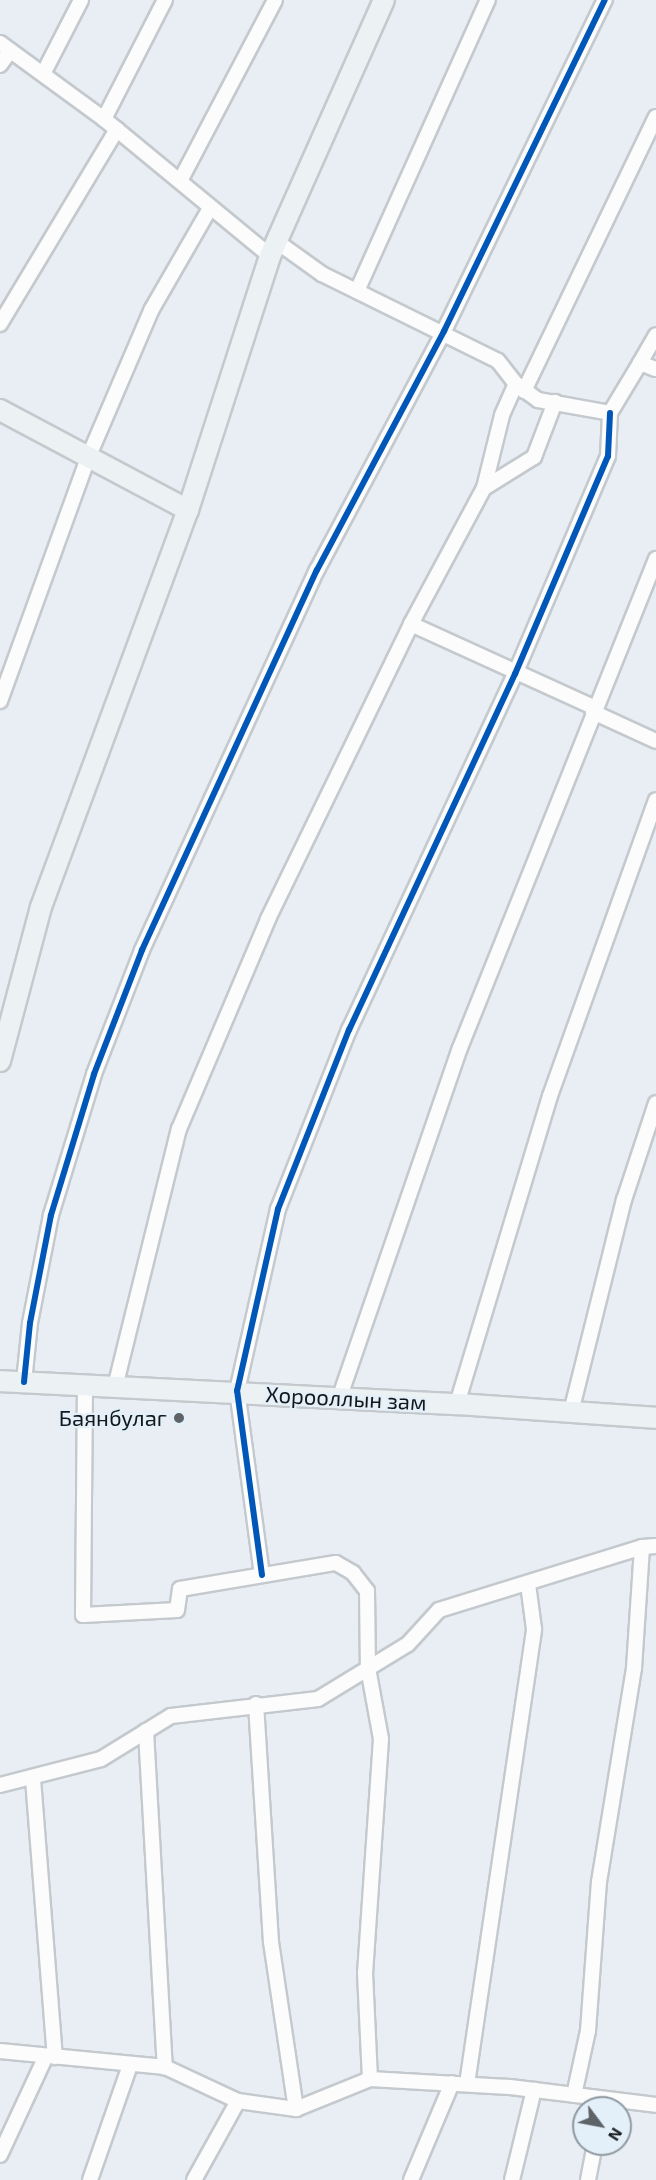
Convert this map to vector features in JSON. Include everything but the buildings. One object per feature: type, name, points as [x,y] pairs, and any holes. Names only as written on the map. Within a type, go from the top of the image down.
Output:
[{"type":"street","points":[[43,74],[81,0]]},
{"type":"street","points":[[104,119],[165,0]]},
{"type":"street","points":[[180,181],[275,0]]},
{"type":"street","points":[[1,1052],[41,907],[188,510],[273,249],[384,0]]},
{"type":"street","points":[[357,291],[488,0]]},
{"type":"street","points":[[24,1382],[30,1323],[51,1215],[94,1074],[142,950],[317,570],[444,331],[605,0]]},
{"type":"street","points":[[0,65],[5,47],[117,129],[210,208],[273,249],[444,331],[498,361],[520,387],[538,400],[610,413]]},
{"type":"street","points":[[115,1387],[179,1128],[268,919],[411,624],[484,488],[502,416],[520,387],[656,117]]},
{"type":"street","points":[[0,324],[117,129]]},
{"type":"street","points":[[0,701],[88,458],[152,309],[210,208]]},
{"type":"street","points":[[262,1575],[237,1391],[278,1209],[349,1030],[515,674],[608,456],[610,413],[656,335]]},
{"type":"street","points":[[640,363],[656,369]]},
{"type":"street","points":[[484,488],[534,457],[555,402]]},
{"type":"street","points":[[0,410],[188,510]]},
{"type":"street","points":[[339,1399],[460,1048],[656,559]]},
{"type":"street","points":[[411,624],[656,741]]},
{"type":"street","points":[[457,1404],[550,1096],[656,800]]},
{"type":"street","points":[[571,1412],[624,1200],[656,1103]]},
{"type":"street","name":"Хорооллын зам","points":[[0,1381],[237,1391],[656,1418]]},
{"type":"street","points":[[85,1386],[83,1615],[177,1610],[180,1589],[336,1563],[353,1573],[367,1591],[368,1668],[381,1739],[364,1973],[370,2079]]},
{"type":"street","points":[[0,1785],[33,1779],[101,1759],[171,1716],[256,1704],[318,1699],[408,1644],[440,1610],[649,1547],[634,1668],[599,1882],[588,2031],[574,2095]]},
{"type":"street","points":[[467,2084],[534,1629],[528,1584]]},
{"type":"street","points":[[256,1704],[271,1942],[296,2109]]},
{"type":"street","points":[[146,1731],[165,2067]]},
{"type":"street","points":[[0,2155],[50,2056],[33,1779]]},
{"type":"street","points":[[0,2051],[165,2067],[238,2101],[296,2109],[370,2079],[467,2084],[578,2096]]},
{"type":"street","points":[[90,2180],[130,2065]]},
{"type":"street","points":[[411,2180],[452,2083]]},
{"type":"street","points":[[512,2180],[534,2090]]},
{"type":"street","points":[[195,2180],[204,2156],[238,2101]]},
{"type":"street","points":[[632,2104],[656,2105]]},
{"type":"street","points":[[588,2180],[592,2156]]},
{"type":"cycle path","points":[[24,1382],[30,1323],[51,1215],[94,1074],[142,950],[317,570],[444,331],[605,0]]},
{"type":"cycle path","points":[[262,1575],[237,1391],[278,1209],[349,1030],[515,674],[608,456],[610,413]]},
{"type":"place","name":"Баянбулаг","points":[[179,1418]]}]
